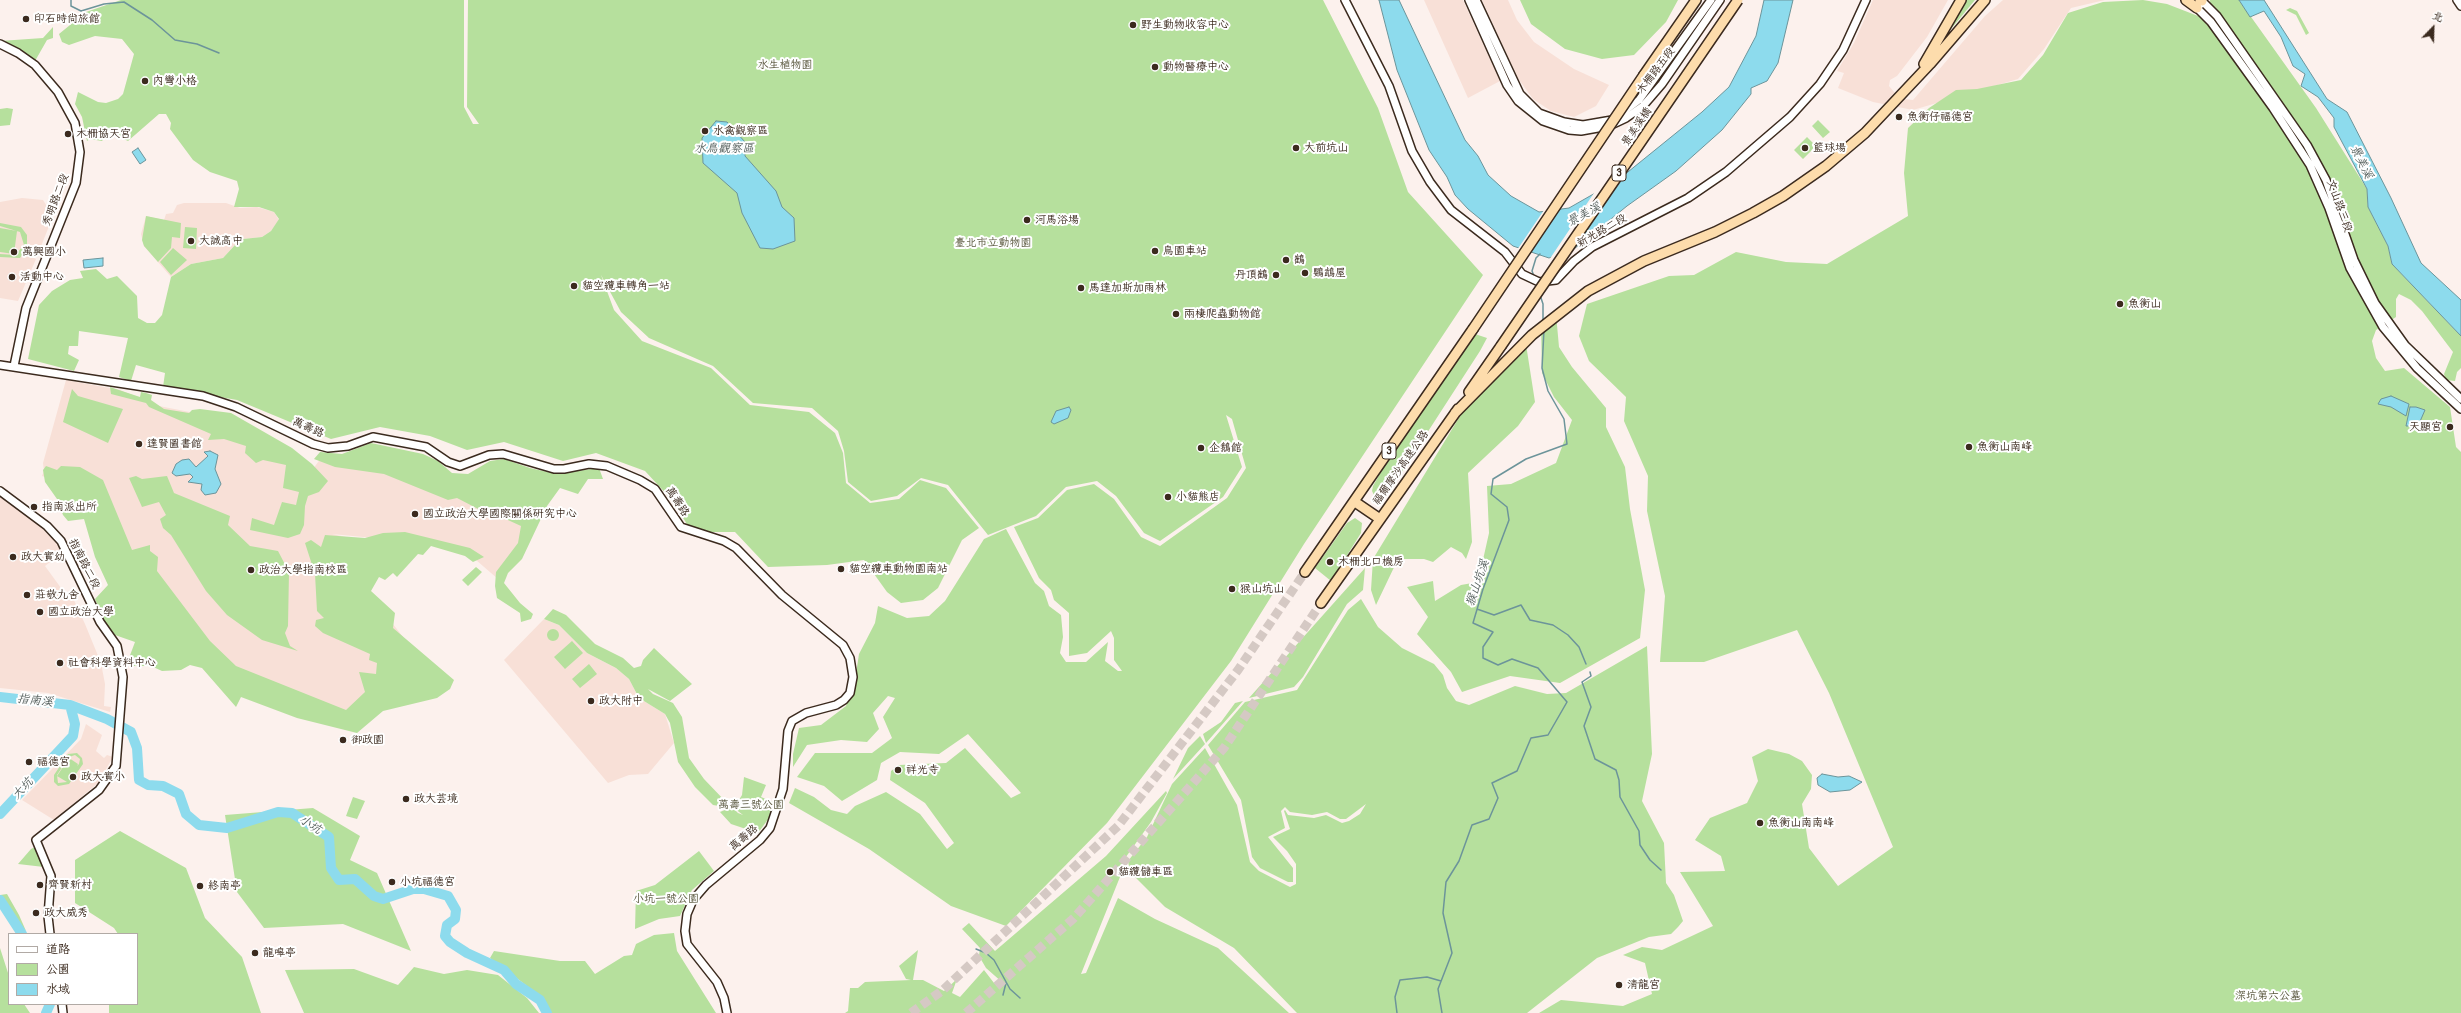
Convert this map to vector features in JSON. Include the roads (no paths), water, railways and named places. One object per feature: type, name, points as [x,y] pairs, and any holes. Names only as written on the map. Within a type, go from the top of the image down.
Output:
[{"type":"highway","points":[[1644,75],[1691,0]]},
{"type":"highway","name":"景美溪橋","points":[[1473,329],[1696,0]]},
{"type":"highway","name":"景美溪橋","points":[[1501,346],[1738,0]]},
{"type":"highway","points":[[1905,89],[1926,62],[1961,0]]},
{"type":"highway","points":[[1455,413],[1548,321],[1588,291],[1644,261],[1731,225],[1783,196],[1826,166],[1854,141],[1930,64],[1985,0]]},
{"type":"highway","points":[[2186,0],[2200,2]]},
{"type":"highway","name":"福爾摩沙高速公路","points":[[1305,572],[1355,502],[1473,329]]},
{"type":"highway","name":"福爾摩沙高速公路","points":[[1322,603],[1501,346]]},
{"type":"highway","points":[[1355,502],[1380,519]]},
{"type":"street","name":"新光路二段","points":[[1345,0],[1390,86],[1412,151],[1430,182],[1451,210],[1504,252],[1516,268],[1528,278],[1539,282],[1552,282],[1592,247],[1674,206],[1711,183],[1790,117],[1831,69],[1851,36],[1866,0]]},
{"type":"street","name":"木柵路五段","points":[[1469,0],[1507,85],[1518,101],[1543,121],[1569,130],[1580,131],[1609,126],[1626,118],[1643,106],[1662,84],[1720,0]]},
{"type":"street","name":"木柵路五段","points":[[1476,0],[1520,94],[1539,113],[1564,122],[1583,125],[1612,120],[1639,100],[1711,0]]},
{"type":"street","points":[[2457,0],[2461,6]]},
{"type":"street","name":"文山路三段","points":[[2200,2],[2217,16],[2307,145],[2326,180],[2354,260],[2364,283],[2396,338],[2451,395],[2461,409]]},
{"type":"street","name":"秀明路二段","points":[[0,44],[18,53],[35,65],[58,92],[75,123],[80,152],[76,184],[26,308],[14,366]]},
{"type":"street","name":"萬壽路","points":[[0,365],[203,396],[236,407],[313,444],[328,448],[348,446],[373,437],[426,447],[448,462],[460,466],[489,455],[503,454],[518,456],[554,469],[589,464],[607,466],[640,480],[655,489],[681,527],[724,541],[736,548],[782,595],[836,638],[845,648],[851,664],[853,677],[850,693],[840,703],[806,713],[792,721],[788,731],[783,789],[770,828],[760,840],[706,885],[694,900],[687,914],[685,931],[687,944],[717,982],[724,998],[727,1013]]},
{"type":"street","name":"文山路三段","points":[[2451,395],[2461,399]]},
{"type":"street","name":"指南路二段","points":[[0,491],[50,528],[70,557],[98,618],[119,653],[124,683],[116,766],[104,785],[36,840],[51,876],[48,916],[50,933]]},
{"type":"water","name":"景美溪","points":[[1379,0],[1399,0],[1465,140],[1478,156],[1488,175],[1511,196],[1539,212],[1569,208],[1618,180],[1702,112],[1729,87],[1756,36],[1764,0],[1793,0],[1778,63],[1767,81],[1751,88],[1751,94],[1722,130],[1676,171],[1627,206],[1574,249],[1549,258],[1513,246],[1468,209],[1455,195],[1447,177],[1429,150],[1397,70]]},
{"type":"water","name":"景美溪","points":[[2239,0],[2264,0],[2327,99],[2347,112],[2391,198],[2421,263],[2461,300],[2461,336],[2392,264],[2388,246],[2368,207],[2367,189],[2334,127],[2334,118],[2318,97],[2301,86],[2305,74],[2293,66],[2281,37],[2264,11],[2250,17]]},
{"type":"water","name":"水鳥觀察區","points":[[716,121],[727,122],[745,142],[745,156],[776,191],[782,207],[794,218],[795,241],[773,249],[760,248],[742,213],[737,193],[703,163],[702,138]]},
{"type":"water","points":[[138,148],[146,160],[140,164],[132,152]]},
{"type":"water","points":[[103,258],[103,266],[84,268],[83,260]]},
{"type":"water","points":[[2391,396],[2409,404],[2406,416],[2391,407],[2378,404],[2381,399]]},
{"type":"water","points":[[1069,407],[1071,410],[1068,418],[1054,424],[1051,422],[1056,411]]},
{"type":"water","points":[[2410,407],[2425,410],[2418,426],[2406,426]]},
{"type":"water","points":[[210,451],[218,455],[215,469],[221,484],[216,493],[205,495],[201,490],[202,484],[188,482],[193,477],[190,474],[176,476],[172,473],[176,464],[182,460],[189,459],[196,467],[208,456],[204,452]]},
{"type":"water","points":[[1822,774],[1838,777],[1849,776],[1862,782],[1850,790],[1830,792],[1818,785],[1817,778]]},
{"type":"waterway","points":[[71,0],[71,6],[81,11],[104,4],[124,2],[152,20],[175,40],[197,44],[219,53]]},
{"type":"waterway","name":"猴山坑溪","points":[[1534,276],[1532,271],[1536,258],[1540,254]]},
{"type":"waterway","name":"猴山坑溪","points":[[1540,295],[1543,304],[1543,322]]},
{"type":"waterway","name":"猴山坑溪","points":[[1442,1013],[1438,989],[1452,953],[1443,913],[1446,882],[1459,861],[1472,825],[1489,819],[1498,798],[1492,783],[1517,771],[1531,738],[1548,735],[1567,702],[1538,668],[1512,659],[1498,665],[1483,658],[1483,647],[1493,632],[1473,623],[1483,589],[1509,520],[1507,507],[1491,494],[1493,479],[1526,459],[1567,444],[1564,419],[1548,391],[1542,368],[1544,330]]},
{"type":"waterway","points":[[1477,609],[1494,615],[1521,605],[1530,620],[1553,625],[1568,635],[1579,647],[1586,664]]},
{"type":"waterway","points":[[1590,672],[1591,676],[1582,682],[1591,707],[1584,726],[1595,759],[1616,770],[1619,780],[1620,797],[1639,831],[1640,845],[1650,860],[1661,870]]},
{"type":"waterway","name":"小坑","points":[[0,697],[70,705],[107,719],[131,732],[137,748],[139,780],[148,785],[163,786],[179,794],[186,814],[199,825],[227,828],[278,812],[292,813],[329,837],[331,868],[339,880],[355,879],[374,896],[383,899],[413,889],[424,889],[448,896],[456,910],[455,919],[447,925],[445,936],[450,942],[467,953],[504,970],[516,984],[540,1000],[547,1013]]},
{"type":"waterway","name":"大坑","points":[[0,814],[73,736],[75,724],[70,705]]},
{"type":"waterway","name":"大坑","points":[[0,900],[21,933]]},
{"type":"waterway","points":[[976,949],[986,953],[994,960],[1010,989],[1020,998]]},
{"type":"waterway","points":[[1397,1013],[1395,997],[1400,980],[1427,977],[1441,981]]},
{"type":"waterway","points":[[1003,995],[1006,983]]},
{"type":"waterway","name":"大坑","points":[[46,1013],[50,1005]]},
{"type":"tunnel","points":[[911,1013],[943,990],[1118,826],[1238,670],[1305,572]]},
{"type":"tunnel","points":[[966,1013],[1074,918],[1224,748],[1321,603]]},
{"type":"place","name":"印石時尚旅館","points":[[26,19]]},
{"type":"place","name":"野生動物收容中心","points":[[1133,25]]},
{"type":"place","name":"動物醫療中心","points":[[1155,67]]},
{"type":"place","name":"內彎小格","points":[[145,81]]},
{"type":"place","name":"魚衡仔福德宮","points":[[1899,117]]},
{"type":"place","name":"水禽觀察區","points":[[705,131]]},
{"type":"place","name":"木柵協天宮","points":[[68,134]]},
{"type":"place","name":"大前坑山","points":[[1296,148]]},
{"type":"place","name":"籃球場","points":[[1805,148]]},
{"type":"place","name":"河馬浴場","points":[[1027,220]]},
{"type":"place","name":"大誠高中","points":[[191,241]]},
{"type":"place","name":"鳥園車站","points":[[1155,251]]},
{"type":"place","name":"萬興國小","points":[[14,252]]},
{"type":"place","name":"鶴","points":[[1286,260]]},
{"type":"place","name":"鸚鵡屋","points":[[1305,273]]},
{"type":"place","name":"丹頂鶴","points":[[1276,275]]},
{"type":"place","name":"活動中心","points":[[12,277]]},
{"type":"place","name":"貓空纜車轉角一站","points":[[574,286]]},
{"type":"place","name":"馬達加斯加雨林","points":[[1081,288]]},
{"type":"place","name":"魚衡山","points":[[2120,304]]},
{"type":"place","name":"兩棲爬蟲動物館","points":[[1176,314]]},
{"type":"place","name":"天顯宮","points":[[2450,427]]},
{"type":"place","name":"達賢圖書館","points":[[139,444]]},
{"type":"place","name":"魚衡山南峰","points":[[1969,447]]},
{"type":"place","name":"企鵝館","points":[[1201,448]]},
{"type":"place","name":"小貓熊店","points":[[1168,497]]},
{"type":"place","name":"指南派出所","points":[[34,507]]},
{"type":"place","name":"國立政治大學國際關係研究中心","points":[[415,514]]},
{"type":"place","name":"政大實幼","points":[[13,557]]},
{"type":"place","name":"木柵北口機房","points":[[1330,562]]},
{"type":"place","name":"貓空纜車動物園南站","points":[[841,569]]},
{"type":"place","name":"政治大學指南校區","points":[[251,570]]},
{"type":"place","name":"猴山坑山","points":[[1232,589]]},
{"type":"place","name":"莊敬九舍","points":[[27,595]]},
{"type":"place","name":"國立政治大學","points":[[40,612]]},
{"type":"place","name":"社會科學資料中心","points":[[60,663]]},
{"type":"place","name":"政大附中","points":[[591,701]]},
{"type":"place","name":"御政園","points":[[343,740]]},
{"type":"place","name":"福德宮","points":[[29,762]]},
{"type":"place","name":"祥光寺","points":[[898,770]]},
{"type":"place","name":"政大實小","points":[[73,777]]},
{"type":"place","name":"政大芸境","points":[[406,799]]},
{"type":"place","name":"魚衡山南南峰","points":[[1760,823]]},
{"type":"place","name":"貓纜儲車區","points":[[1110,872]]},
{"type":"place","name":"小坑福德宮","points":[[392,882]]},
{"type":"place","name":"齊賢新村","points":[[40,885]]},
{"type":"place","name":"終南亭","points":[[200,886]]},
{"type":"place","name":"政大威秀","points":[[36,913]]},
{"type":"place","name":"龍嗥亭","points":[[255,953]]},
{"type":"place","name":"清龍宮","points":[[1619,985]]},
{"type":"park label","name":"水生植物園","points":[[785,65]]},
{"type":"park label","name":"臺北市立動物園","points":[[993,243]]},
{"type":"park label","name":"萬壽三號公園","points":[[751,805]]},
{"type":"park label","name":"小坑一號公園","points":[[666,899]]},
{"type":"park label","name":"深坑第六公墓","points":[[2268,996]]},
{"type":"water label","name":"指南溪","points":[[35,701]]}]
